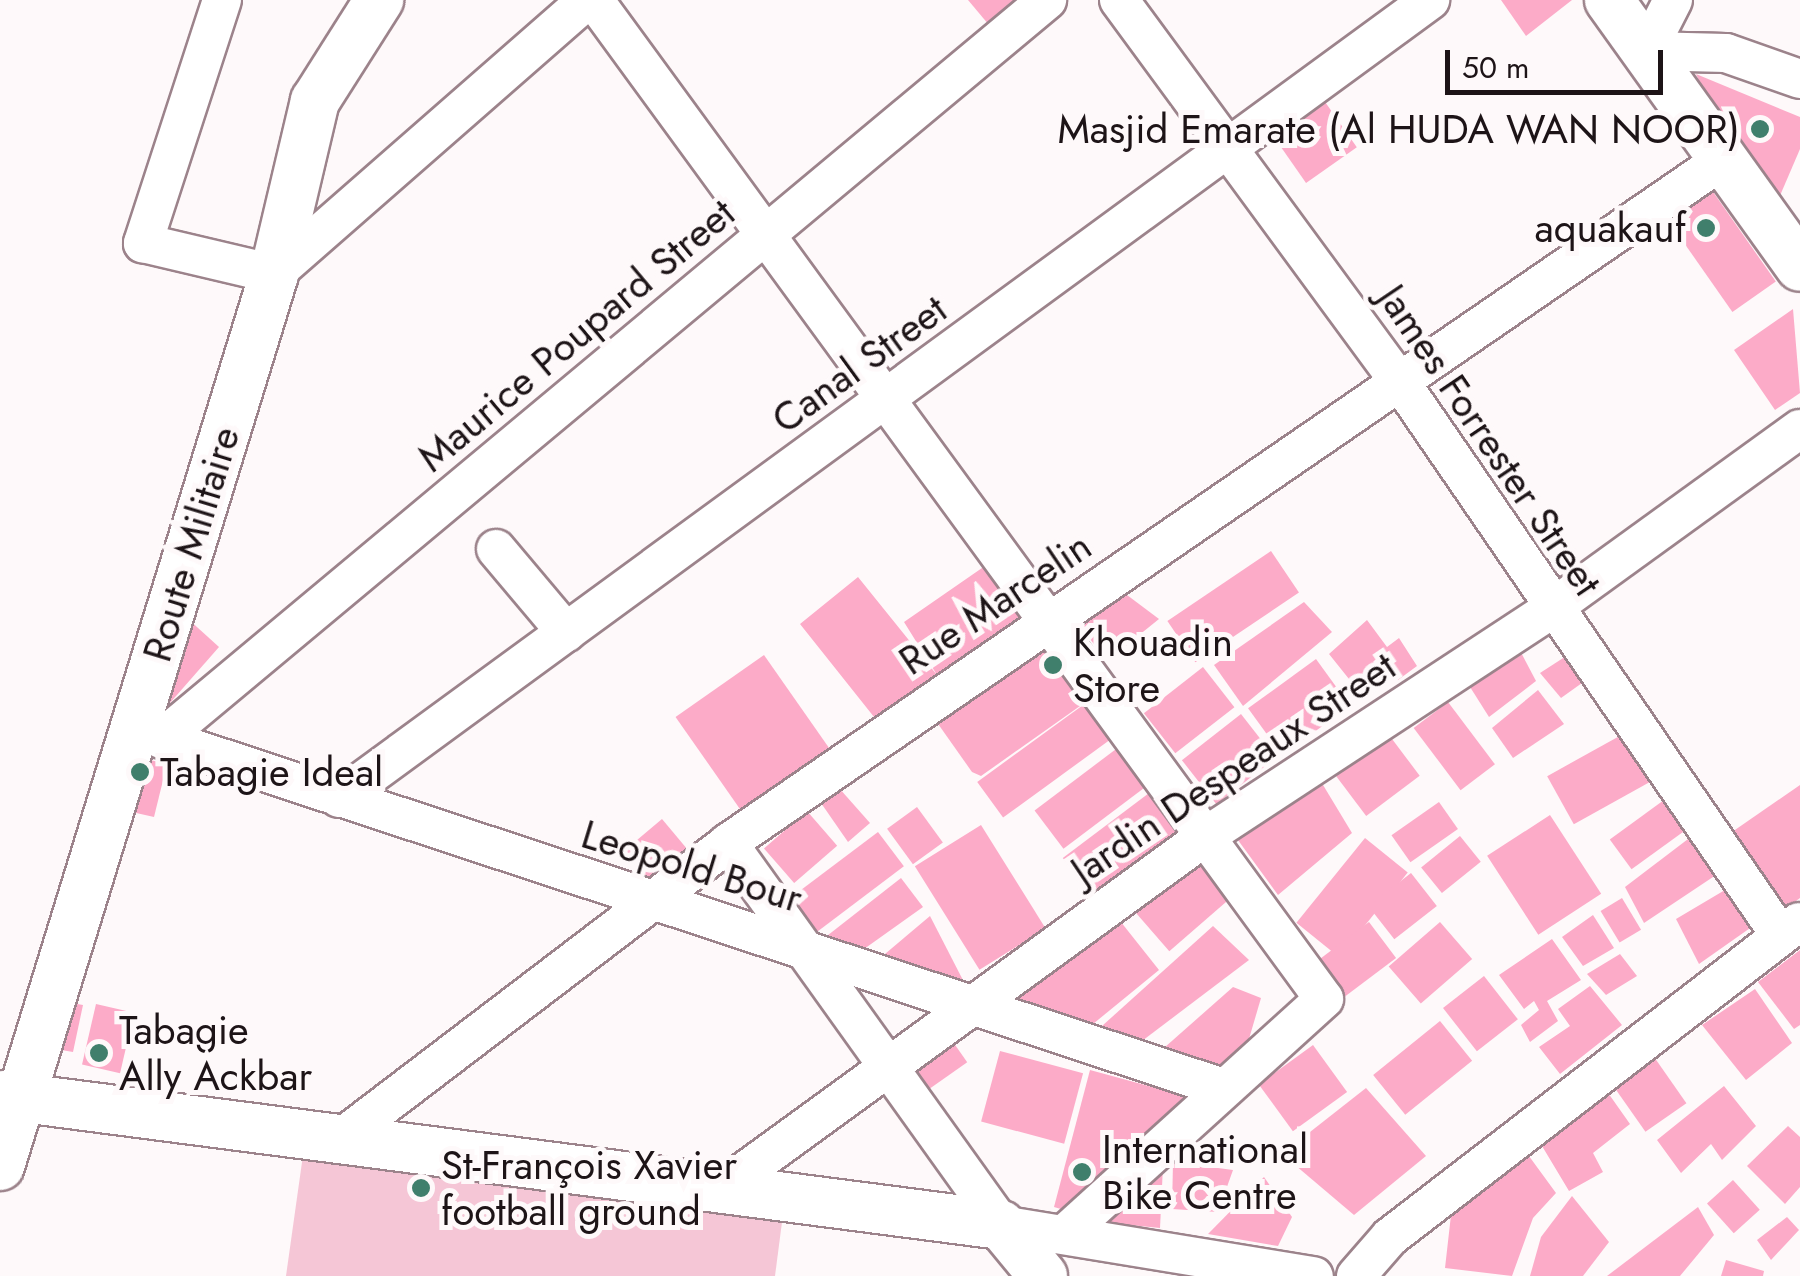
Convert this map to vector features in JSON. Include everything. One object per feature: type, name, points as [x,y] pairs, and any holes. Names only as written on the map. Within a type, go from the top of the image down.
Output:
[{"type":"main road","name":"Route Militaire","points":[[0,1166],[9,1096],[148,734],[274,274],[315,101],[379,0]]},
{"type":"main road","points":[[1609,0],[1800,267]]},
{"type":"main road","points":[[9,1096],[336,1142],[1001,1224],[1043,1276]]},
{"type":"street","points":[[222,0],[143,243],[274,274],[590,0],[768,234],[1324,999],[1065,1234]]},
{"type":"street","name":"Maurice Poupard Street","points":[[148,734],[768,234],[1047,0]]},
{"type":"street","name":"James Forrester Street","points":[[1119,0],[1403,386],[1550,609],[1790,928]]},
{"type":"street","name":"Canal Street","points":[[339,798],[1430,0]]},
{"type":"street","points":[[1673,0],[1648,51],[1726,53],[1800,79]]},
{"type":"street","name":"Rue Marcelin","points":[[336,1142],[728,843],[1048,619],[1403,386],[1721,160]]},
{"type":"street","name":"Jardin Despeaux Street","points":[[722,1188],[884,1066],[1206,836],[1550,609],[1800,429]]},
{"type":"street","points":[[496,549],[566,632]]},
{"type":"street","name":"Leopold Bour","points":[[148,734],[1223,1088]]},
{"type":"street","points":[[728,843],[794,945],[1001,1224],[1165,1248],[1314,1276]]},
{"type":"street","points":[[1356,1276],[1390,1238],[1790,928]]},
{"type":"street","points":[[1132,1276],[1165,1248]]},
{"type":"shaded area","name":"St-François Xavier football ground","points":[[303,1155],[782,1222],[775,1276],[286,1276]]},
{"type":"building","points":[[968,0],[1018,0],[989,25]]},
{"type":"building","points":[[1501,0],[1572,0],[1526,36]]},
{"type":"building","name":"Masjid Emarate (Al HUDA WAN NOOR)","points":[[1696,74],[1800,117],[1800,149],[1776,205],[1725,140]]},
{"type":"building","points":[[1323,99],[1357,147],[1306,183],[1272,135]]},
{"type":"building","points":[[1711,189],[1776,282],[1732,312],[1668,219]]},
{"type":"building","points":[[1793,309],[1800,393],[1775,410],[1734,350]]},
{"type":"building","points":[[1271,551],[1299,592],[1195,662],[1167,621]]},
{"type":"building","points":[[995,559],[1032,613],[878,722],[800,624],[858,577],[937,675],[904,622]]},
{"type":"building","points":[[1123,592],[1159,619],[1107,661],[1080,626]]},
{"type":"building","points":[[1304,602],[1332,632],[1243,706],[1214,665]]},
{"type":"building","points":[[176,608],[219,647],[162,712]]},
{"type":"building","points":[[1367,620],[1387,647],[1399,638],[1417,666],[1398,680],[1390,671],[1361,694],[1329,654]]},
{"type":"building","points":[[1057,636],[1097,694],[981,776],[972,772],[936,721]]},
{"type":"building","points":[[1516,643],[1536,681],[1489,717],[1465,679]]},
{"type":"building","points":[[1574,651],[1589,678],[1561,698],[1540,673]]},
{"type":"building","points":[[764,655],[830,749],[741,811],[676,717]]},
{"type":"building","points":[[1316,659],[1350,706],[1282,755],[1248,708]]},
{"type":"building","points":[[1203,667],[1234,707],[1175,753],[1144,713]]},
{"type":"building","points":[[1538,690],[1564,724],[1513,758],[1492,728]]},
{"type":"building","points":[[1101,692],[1127,728],[1003,818],[977,782]]},
{"type":"building","points":[[1448,702],[1495,764],[1461,790],[1414,728]]},
{"type":"building","points":[[1241,714],[1275,758],[1216,804],[1182,760]]},
{"type":"building","points":[[1140,731],[1169,769],[1063,849],[1035,810]]},
{"type":"building","points":[[1386,731],[1420,776],[1366,816],[1332,771]]},
{"type":"building","points":[[1625,733],[1652,781],[1574,824],[1547,776]]},
{"type":"building","points":[[146,759],[167,764],[154,817],[123,810]]},
{"type":"building","points":[[1317,775],[1352,833],[1278,895],[1235,836]]},
{"type":"building","points":[[1169,778],[1198,816],[1092,896],[1063,858]]},
{"type":"building","points":[[1800,785],[1800,898],[1786,908],[1732,832]]},
{"type":"building","points":[[839,788],[870,823],[848,842],[821,803]]},
{"type":"building","points":[[1664,800],[1686,830],[1632,869],[1610,839]]},
{"type":"building","points":[[1439,802],[1458,829],[1410,862],[1391,835]]},
{"type":"building","points":[[917,807],[943,843],[913,864],[887,829]]},
{"type":"building","points":[[807,811],[837,846],[794,883],[764,848]]},
{"type":"building","points":[[1550,815],[1601,894],[1538,935],[1487,856]]},
{"type":"building","points":[[662,819],[690,852],[651,884],[624,851]]},
{"type":"building","points":[[981,825],[1046,928],[980,970],[915,866]]},
{"type":"building","points":[[878,832],[904,866],[815,933],[789,899]]},
{"type":"building","points":[[1460,836],[1481,862],[1442,893],[1421,867]]},
{"type":"building","points":[[1692,836],[1719,873],[1644,923],[1625,887]]},
{"type":"building","points":[[1217,837],[1253,879],[1169,951],[1133,910]]},
{"type":"building","points":[[1365,838],[1408,873],[1339,957],[1296,923]]},
{"type":"building","points":[[1411,873],[1437,906],[1394,939],[1368,906]]},
{"type":"building","points":[[901,878],[923,907],[850,959],[823,939]]},
{"type":"building","points":[[1730,887],[1753,926],[1699,964],[1676,919]]},
{"type":"building","points":[[1622,898],[1641,930],[1620,943],[1601,911]]},
{"type":"building","points":[[1109,907],[1159,970],[1082,1033],[994,1000]]},
{"type":"building","points":[[1593,915],[1614,948],[1583,966],[1562,937]]},
{"type":"building","points":[[930,916],[967,988],[879,959]]},
{"type":"building","points":[[1369,922],[1396,958],[1341,999],[1314,964]]},
{"type":"building","points":[[1440,922],[1472,959],[1421,1004],[1389,967]]},
{"type":"building","points":[[1213,926],[1249,960],[1138,1044],[1102,1026]]},
{"type":"building","points":[[1552,939],[1581,980],[1547,1001],[1558,1021],[1530,1042],[1521,1025],[1539,1010],[1534,1001],[1524,1009],[1499,975]]},
{"type":"building","points":[[1800,950],[1800,1025],[1794,1029],[1758,982]]},
{"type":"building","points":[[1620,954],[1637,976],[1606,995],[1587,974]]},
{"type":"building","points":[[1484,976],[1518,1019],[1477,1051],[1443,1008]]},
{"type":"building","points":[[1590,986],[1622,1025],[1560,1074],[1539,1047],[1570,1026],[1558,1009]]},
{"type":"building","points":[[1233,987],[1261,998],[1244,1056],[1224,1074],[1156,1055]]},
{"type":"building","points":[[1755,989],[1792,1043],[1746,1080],[1702,1025]]},
{"type":"building","points":[[60,1001],[83,1005],[73,1052],[44,1047]]},
{"type":"building","points":[[96,1004],[134,1013],[120,1073],[82,1064]]},
{"type":"building","points":[[1440,1021],[1472,1061],[1405,1115],[1373,1075]]},
{"type":"building","points":[[946,1032],[967,1062],[930,1089],[908,1058]]},
{"type":"building","points":[[1313,1045],[1347,1092],[1293,1131],[1259,1084]]},
{"type":"building","points":[[1000,1051],[1083,1073],[1064,1144],[981,1122]]},
{"type":"building","points":[[1652,1054],[1686,1103],[1645,1132],[1611,1083]]},
{"type":"building","points":[[1090,1070],[1189,1097],[1071,1212],[1054,1207]]},
{"type":"building","points":[[1724,1086],[1756,1126],[1722,1160],[1711,1144],[1681,1173],[1657,1140]]},
{"type":"building","points":[[1366,1088],[1426,1156],[1354,1215],[1282,1154]]},
{"type":"building","points":[[1606,1090],[1630,1124],[1593,1153],[1603,1172],[1569,1191],[1536,1136]]},
{"type":"building","points":[[1788,1126],[1800,1137],[1800,1187],[1785,1204],[1747,1166]]},
{"type":"building","points":[[1523,1148],[1556,1193],[1533,1218],[1512,1276],[1445,1268],[1451,1215]]},
{"type":"building","points":[[1173,1162],[1233,1170],[1218,1212],[1172,1209]]},
{"type":"building","points":[[1163,1166],[1160,1228],[1100,1222]]},
{"type":"building","points":[[1264,1177],[1292,1217],[1278,1246],[1208,1234]]},
{"type":"building","points":[[1733,1180],[1760,1210],[1734,1233],[1707,1203]]},
{"type":"building","points":[[1572,1196],[1609,1242],[1583,1276],[1530,1276],[1541,1237]]},
{"type":"building","points":[[1698,1207],[1714,1235],[1680,1276],[1607,1276]]},
{"type":"building","points":[[1787,1217],[1799,1230],[1771,1260],[1757,1240]]},
{"type":"building","points":[[1726,1260],[1764,1271],[1763,1276],[1721,1276]]},
{"type":"place","name":"Masjid Emarate (Al HUDA WAN NOOR)","points":[[1760,129]]},
{"type":"place","name":"aquakauf","points":[[1706,228]]},
{"type":"place","name":"Khouadin Store","points":[[1053,665]]},
{"type":"place","name":"Tabagie Ideal","points":[[140,772]]},
{"type":"place","name":"Tabagie Ally Ackbar","points":[[99,1053]]},
{"type":"place","name":"International Bike Centre","points":[[1082,1172]]},
{"type":"place","name":"St-François Xavier football ground","points":[[421,1188]]}]
